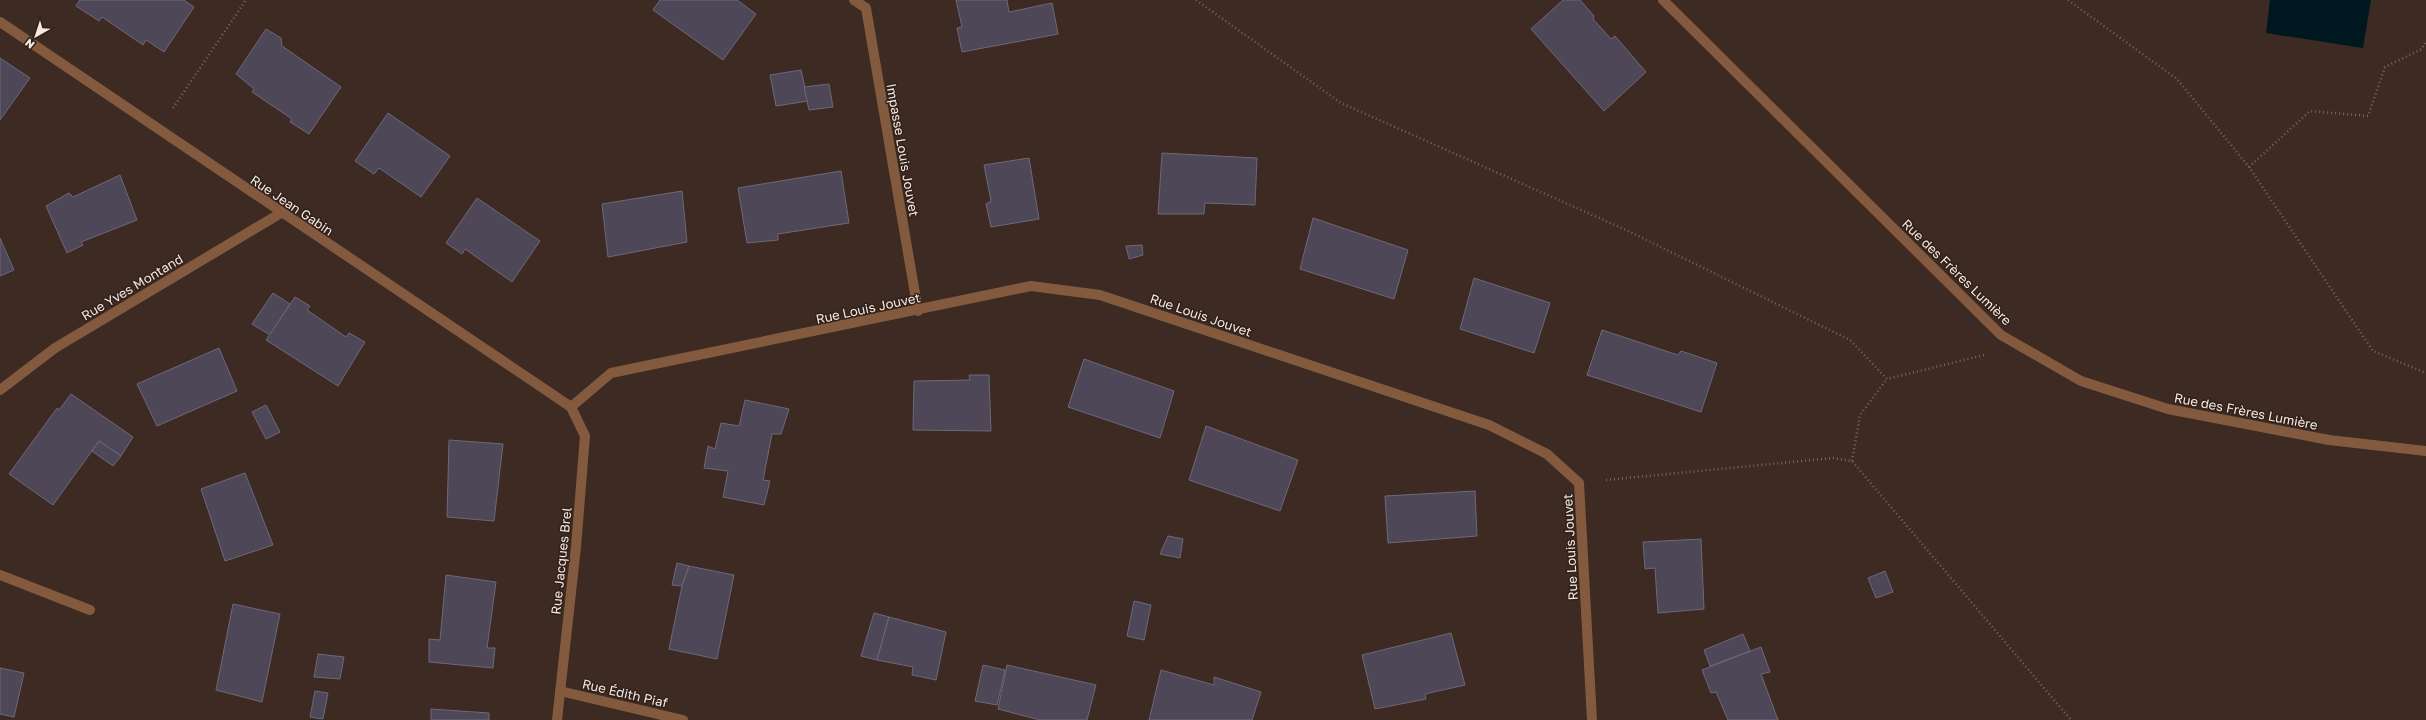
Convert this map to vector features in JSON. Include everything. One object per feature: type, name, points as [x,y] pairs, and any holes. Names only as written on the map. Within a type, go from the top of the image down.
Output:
[{"type":"street","name":"Impasse Louis Jouvet","points":[[854,0],[866,8],[918,311]]},
{"type":"street","name":"Rue des Frères Lumière","points":[[1663,0],[2001,335],[2081,381],[2168,409],[2330,440],[2426,451]]},
{"type":"street","name":"Rue Jean Gabin","points":[[0,22],[570,407]]},
{"type":"street","name":"Rue Yves Montand","points":[[0,390],[55,348],[281,213]]},
{"type":"street","name":"Rue Louis Jouvet","points":[[570,407],[611,373],[918,311],[1032,286],[1100,295],[1489,425],[1547,454],[1579,483],[1592,720]]},
{"type":"street","name":"Rue Jacques Brel","points":[[557,720],[576,547],[585,436],[570,407]]},
{"type":"street","points":[[0,575],[90,610]]},
{"type":"street","name":"Rue Édith Piaf","points":[[560,691],[683,720]]},
{"type":"path","points":[[158,130],[246,0]]},
{"type":"path","points":[[1196,0],[1340,103],[1626,230],[1850,340],[1887,379]]},
{"type":"path","points":[[2068,0],[2177,80],[2249,167],[2373,351],[2426,373]]},
{"type":"path","points":[[2249,167],[2310,111],[2368,116],[2385,67],[2422,49],[2426,41]]},
{"type":"path","points":[[1852,461],[1860,415],[1887,379],[1984,355],[2001,335]]},
{"type":"path","points":[[1579,483],[1833,458],[1852,461],[2071,720]]},
{"type":"water","points":[[2270,0],[2371,0],[2363,48],[2266,33]]},
{"type":"building","points":[[80,0],[184,0],[194,7],[164,52],[146,40],[143,45],[102,17],[99,21],[76,6]]},
{"type":"building","points":[[660,0],[737,0],[756,14],[723,60],[653,10]]},
{"type":"building","points":[[956,0],[1007,0],[1009,12],[1052,3],[1058,34],[962,52],[957,28],[962,27]]},
{"type":"building","points":[[1563,0],[1580,0],[1594,16],[1593,19],[1611,39],[1615,36],[1646,72],[1604,111],[1531,29]]},
{"type":"building","points":[[266,29],[281,38],[282,46],[341,87],[309,134],[290,122],[292,119],[252,92],[254,89],[236,74]]},
{"type":"building","points":[[0,58],[30,78],[0,120]]},
{"type":"building","points":[[801,70],[808,101],[776,106],[770,75]]},
{"type":"building","points":[[829,84],[833,107],[809,110],[804,87]]},
{"type":"building","points":[[388,113],[450,156],[421,197],[379,168],[374,174],[355,161]]},
{"type":"building","points":[[1162,153],[1257,158],[1255,205],[1205,203],[1204,214],[1158,214]]},
{"type":"building","points":[[1029,158],[1039,219],[991,227],[986,204],[991,201],[984,165]]},
{"type":"building","points":[[841,171],[849,223],[778,234],[778,240],[747,243],[738,188]]},
{"type":"building","points":[[120,175],[137,220],[81,242],[83,245],[67,253],[46,206],[69,193],[73,197]]},
{"type":"building","points":[[682,191],[687,242],[608,257],[602,204]]},
{"type":"building","points":[[477,198],[540,241],[512,282],[465,249],[462,254],[446,243]]},
{"type":"building","points":[[1313,218],[1408,250],[1394,299],[1300,269]]},
{"type":"building","points":[[0,238],[14,270],[0,276]]},
{"type":"building","points":[[1142,245],[1143,255],[1129,259],[1126,246]]},
{"type":"building","points":[[1474,278],[1550,303],[1534,353],[1460,329]]},
{"type":"building","points":[[273,293],[290,304],[270,335],[252,324]]},
{"type":"building","points":[[295,297],[310,306],[307,310],[346,337],[349,333],[365,342],[338,386],[266,340]]},
{"type":"building","points":[[1602,330],[1678,355],[1681,351],[1717,363],[1701,412],[1587,375]]},
{"type":"building","points":[[219,348],[237,391],[157,426],[137,384]]},
{"type":"building","points":[[1084,359],[1174,391],[1160,438],[1068,407]]},
{"type":"building","points":[[969,375],[989,375],[991,431],[913,430],[914,381],[970,380]]},
{"type":"building","points":[[71,394],[133,437],[121,456],[99,441],[53,505],[9,474],[57,408],[59,410]]},
{"type":"building","points":[[745,400],[789,409],[781,434],[772,434],[763,480],[770,481],[764,505],[723,497],[728,471],[704,468],[708,446],[715,449],[721,423],[739,426]]},
{"type":"building","points":[[266,405],[280,432],[266,439],[252,412]]},
{"type":"building","points":[[1206,426],[1298,460],[1280,511],[1189,480]]},
{"type":"building","points":[[449,440],[503,444],[494,521],[447,517]]},
{"type":"building","points":[[99,441],[121,456],[113,466],[92,451]]},
{"type":"building","points":[[245,473],[273,545],[225,561],[201,489]]},
{"type":"building","points":[[1475,491],[1477,536],[1388,543],[1385,496]]},
{"type":"building","points":[[1168,536],[1183,539],[1180,558],[1160,554]]},
{"type":"building","points":[[1701,539],[1704,609],[1658,613],[1655,568],[1645,569],[1643,542]]},
{"type":"building","points":[[677,563],[689,566],[682,586],[672,585]]},
{"type":"building","points":[[689,566],[734,575],[717,659],[669,649],[682,586]]},
{"type":"building","points":[[1885,571],[1893,592],[1876,598],[1868,578]]},
{"type":"building","points":[[446,575],[496,582],[487,648],[495,648],[493,668],[429,662],[429,639],[440,640]]},
{"type":"building","points":[[1134,601],[1151,605],[1144,640],[1127,636]]},
{"type":"building","points":[[233,604],[280,614],[262,702],[216,690]]},
{"type":"building","points":[[874,613],[889,617],[877,660],[861,656]]},
{"type":"building","points":[[889,617],[946,632],[936,680],[912,675],[913,667],[877,660]]},
{"type":"building","points":[[1451,633],[1465,685],[1425,694],[1426,699],[1375,709],[1362,655]]},
{"type":"building","points":[[1743,634],[1750,651],[1710,666],[1704,650]]},
{"type":"building","points":[[1761,647],[1770,672],[1761,674],[1778,720],[1728,720],[1716,692],[1711,693],[1702,670]]},
{"type":"building","points":[[318,654],[344,657],[340,679],[314,677]]},
{"type":"building","points":[[983,665],[1005,670],[997,705],[975,701]]},
{"type":"building","points":[[1007,665],[1096,685],[1087,720],[1040,720],[998,709]]},
{"type":"building","points":[[0,668],[24,673],[14,717],[0,714]]},
{"type":"building","points":[[1161,670],[1214,685],[1214,677],[1261,692],[1252,720],[1149,720]]},
{"type":"building","points":[[315,691],[328,693],[323,719],[310,717]]},
{"type":"building","points":[[431,709],[489,713],[489,720],[431,720]]}]
